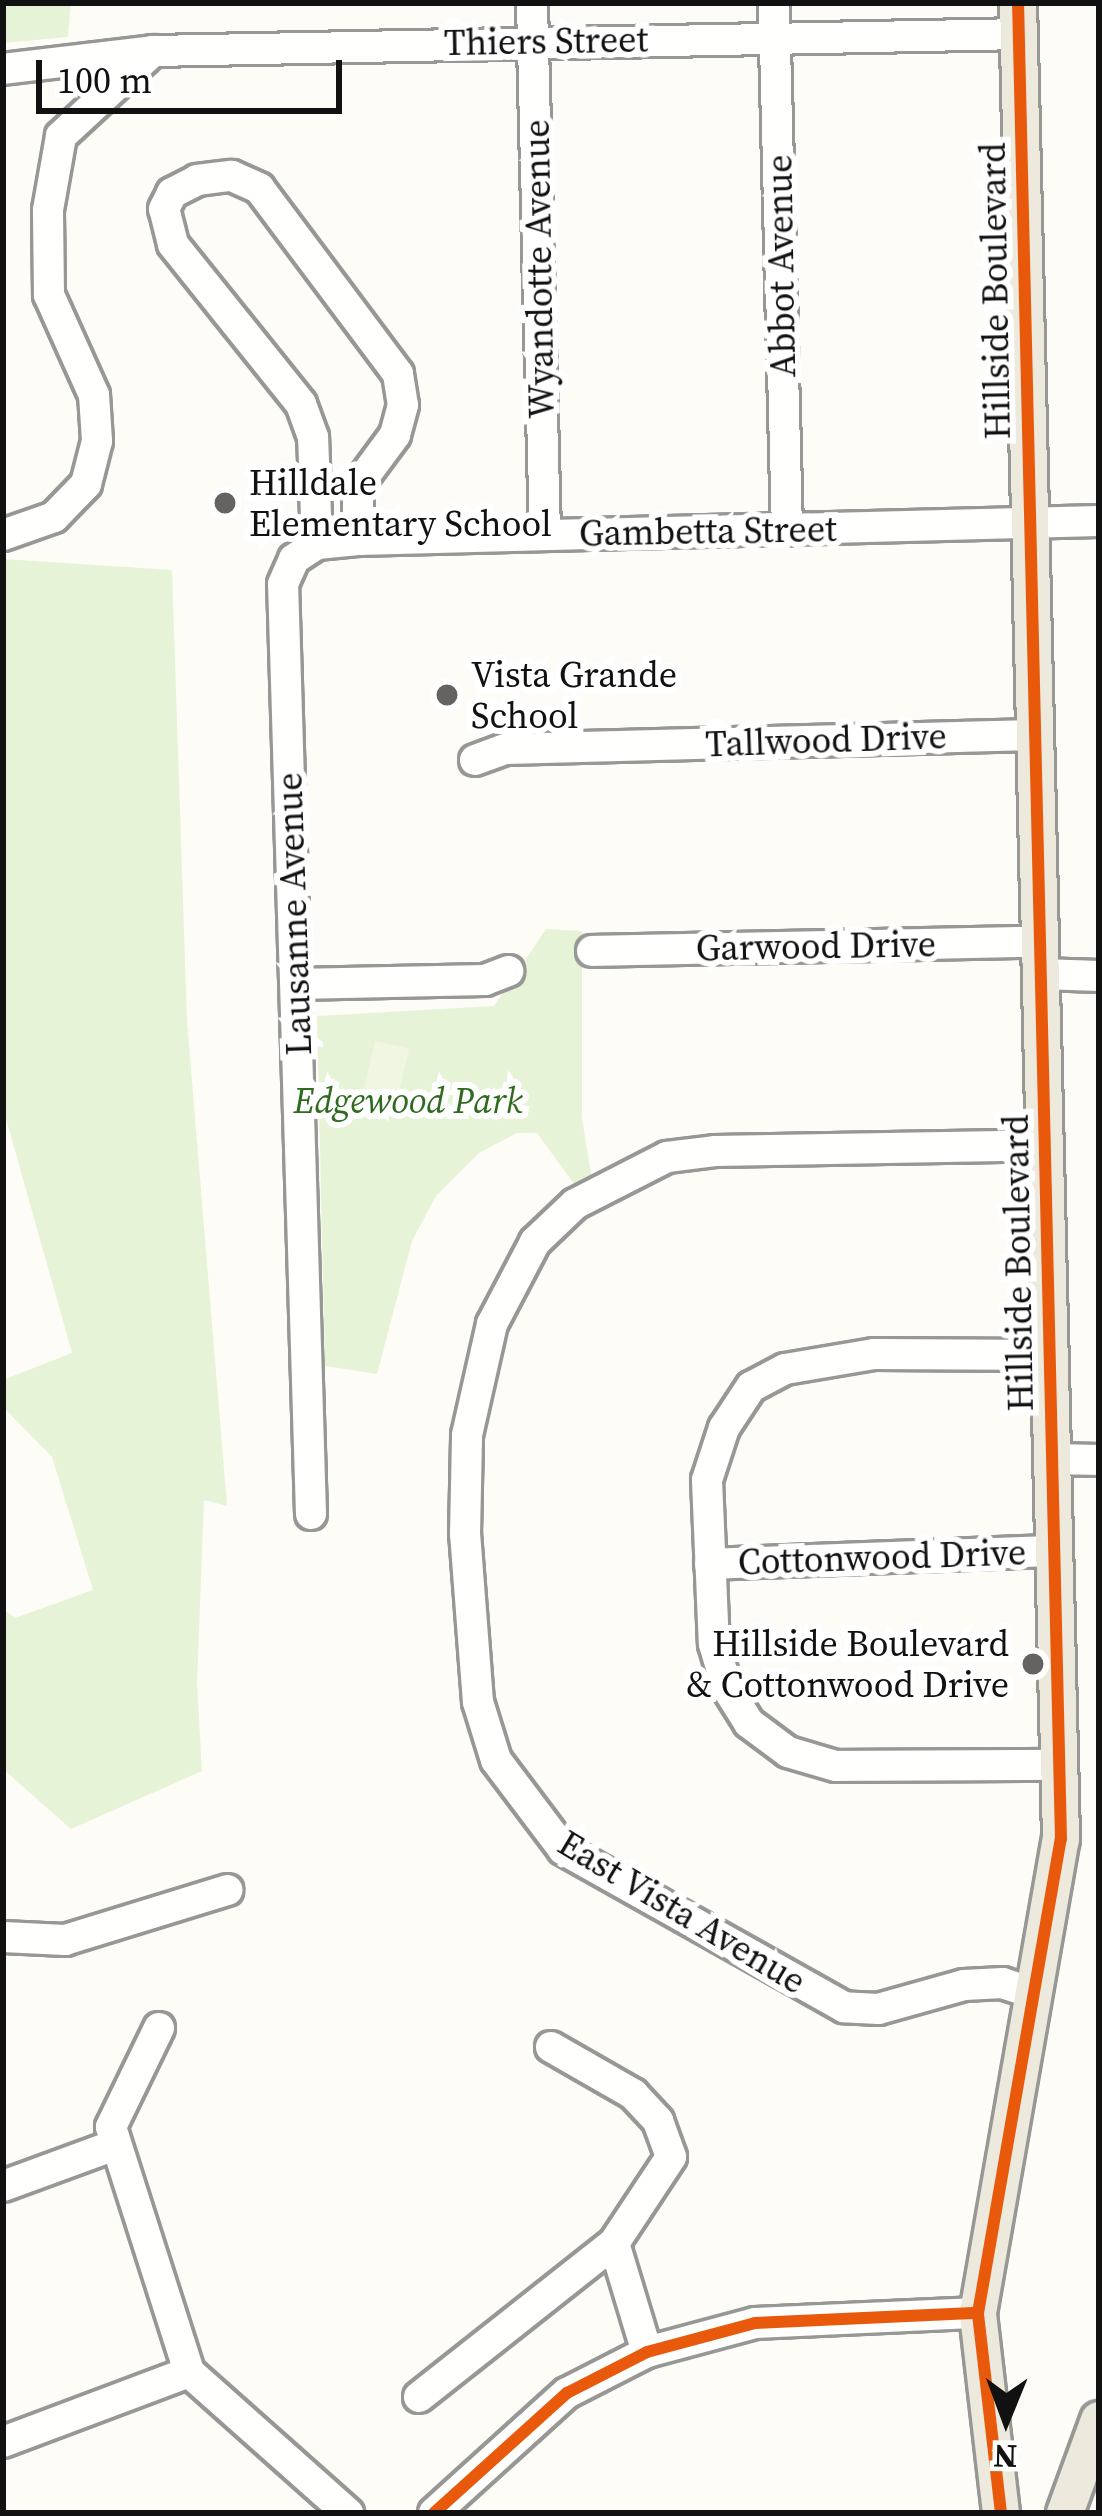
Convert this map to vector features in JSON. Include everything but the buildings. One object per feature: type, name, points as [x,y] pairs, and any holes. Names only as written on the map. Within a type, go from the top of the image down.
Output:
[{"type":"main road","name":"Hillside Boulevard","points":[[1001,2513],[978,2313],[1061,1839],[1019,19]]},
{"type":"main road","points":[[1065,2513],[1099,2420]]},
{"type":"street","name":"Wyandotte Avenue","points":[[532,3],[545,535]]},
{"type":"street","name":"Abbot Avenue","points":[[774,3],[787,530]]},
{"type":"street","name":"Thiers Street","points":[[3,69],[153,51],[533,40],[775,39],[1019,19]]},
{"type":"street","points":[[3,535],[54,517],[86,484],[97,441],[94,395],[49,295],[48,209],[61,136],[153,51]]},
{"type":"street","points":[[317,544],[313,437],[301,404],[173,244],[164,209],[172,193],[197,180],[232,176],[260,188],[398,374],[404,405],[395,435],[358,485],[358,540]]},
{"type":"street","name":"Gambetta Street","points":[[317,544],[1099,521]]},
{"type":"street","name":"Lausanne Avenue","points":[[311,1514],[283,584],[295,559],[317,544]]},
{"type":"street","name":"Tallwood Drive","points":[[476,760],[506,749],[1035,735]]},
{"type":"street","name":"Garwood Drive","points":[[592,951],[1041,958],[1099,976]]},
{"type":"street","points":[[296,984],[485,980],[508,970]]},
{"type":"street","name":"East Vista Avenue","points":[[1034,1993],[1003,1983],[964,1985],[878,2009],[844,2007],[563,1849],[496,1760],[478,1702],[465,1534],[466,1435],[492,1324],[535,1242],[575,1204],[667,1157],[715,1151],[1045,1145]]},
{"type":"street","points":[[1050,1355],[814,1360],[751,1387],[724,1428],[707,1480],[714,1644],[727,1688],[749,1723],[788,1752],[836,1766],[1059,1765]]},
{"type":"street","points":[[1052,1459],[1099,1460]]},
{"type":"street","name":"Cottonwood Drive","points":[[710,1564],[1054,1551]]},
{"type":"street","points":[[3,1937],[65,1940],[228,1890]]},
{"type":"street","points":[[159,2029],[111,2127],[190,2372],[347,2513]]},
{"type":"street","points":[[419,2396],[614,2243],[671,2157],[658,2121],[633,2094],[551,2047]]},
{"type":"street","points":[[3,2186],[115,2145]]},
{"type":"street","points":[[614,2243],[647,2352]]},
{"type":"street","points":[[434,2513],[567,2392],[647,2352],[755,2323],[978,2313]]},
{"type":"street","points":[[3,2442],[190,2372]]},
{"type":"green space","points":[[3,3],[71,3],[68,37],[3,43]]},
{"type":"green space","points":[[3,559],[172,570],[187,1020],[227,1506],[204,1500],[197,1683],[202,1771],[71,1829],[3,1769],[3,1609],[15,1618],[93,1590],[52,1457],[3,1407],[3,1380],[72,1353],[3,1108]]},
{"type":"green space","name":"Edgewood Park","points":[[546,929],[582,931],[582,1118],[592,1180],[580,1192],[537,1133],[517,1133],[479,1153],[436,1196],[412,1241],[377,1374],[325,1366],[317,1016],[494,1006]]},
{"type":"green space","points":[[375,1041],[409,1049],[396,1105],[362,1098]]},
{"type":"cycle path","points":[[1001,2513],[978,2313],[1061,1839],[1018,3]]},
{"type":"cycle path","points":[[434,2513],[567,2393],[647,2352],[755,2323],[978,2313]]},
{"type":"place","name":"Hilldale Elementary School","points":[[225,503]]},
{"type":"place","name":"Vista Grande School","points":[[447,695]]},
{"type":"place","name":"Hillside Boulevard & Cottonwood Drive","points":[[1033,1664]]}]
